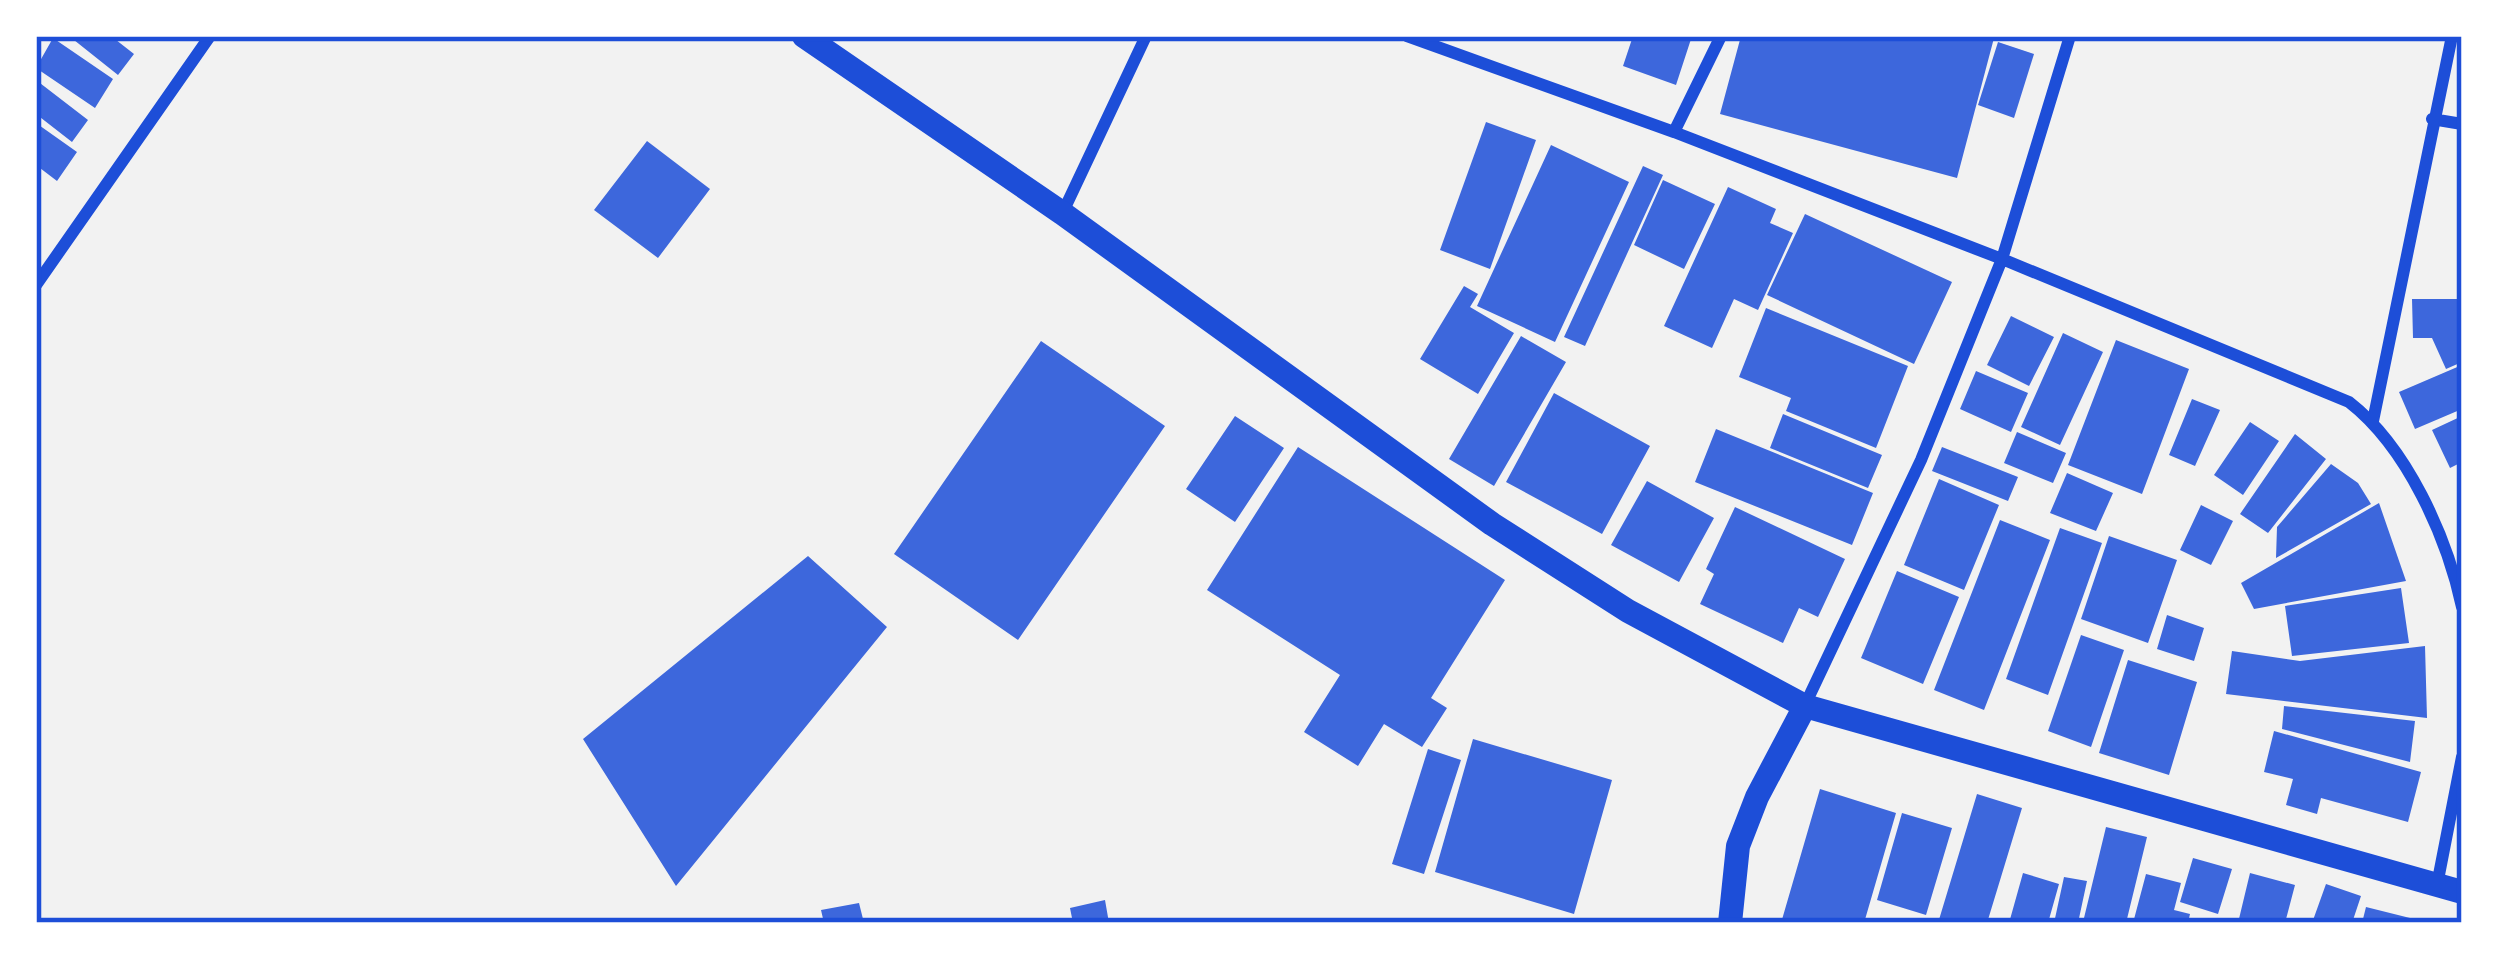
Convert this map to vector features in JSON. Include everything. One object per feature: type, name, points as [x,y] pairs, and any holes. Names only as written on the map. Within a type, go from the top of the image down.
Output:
[{"type":"main road","points":[[804,36],[1062,214],[1492,524],[1628,611],[1805,706],[2450,889]]},
{"type":"main road","points":[[1730,923],[1738,846],[1757,797],[1805,706]]},
{"type":"street","points":[[36,285],[209,36]]},
{"type":"street","points":[[1062,214],[1146,36]]},
{"type":"street","points":[[1407,36],[2002,259],[2349,402],[2373,421],[2432,514],[2462,607]]},
{"type":"street","points":[[1674,133],[1721,36]]},
{"type":"street","points":[[1805,706],[1921,460],[2002,259],[2070,36]]},
{"type":"street","points":[[2373,421],[2452,36]]},
{"type":"street","points":[[2432,119],[2462,124]]},
{"type":"street","points":[[2450,889],[2462,757]]},
{"type":"building","points":[[77,36],[111,36],[134,54],[118,75],[74,40]]},
{"type":"building","points":[[1633,36],[1692,36],[1676,85],[1623,66]]},
{"type":"building","points":[[1741,36],[1994,38],[1957,178],[1720,114]]},
{"type":"building","points":[[53,38],[113,79],[95,108],[36,68]]},
{"type":"building","points":[[1998,42],[2034,54],[2014,118],[1978,105]]},
{"type":"building","points":[[36,80],[88,120],[72,142],[36,114]]},
{"type":"building","points":[[1486,122],[1536,140],[1490,269],[1440,250]]},
{"type":"building","points":[[36,123],[77,152],[57,181],[36,165]]},
{"type":"building","points":[[647,141],[710,189],[658,258],[594,210]]},
{"type":"building","points":[[1551,145],[1629,182],[1555,342],[1477,306]]},
{"type":"building","points":[[1643,166],[1663,175],[1585,346],[1564,337]]},
{"type":"building","points":[[1663,180],[1715,204],[1684,269],[1634,245]]},
{"type":"building","points":[[1728,187],[1776,209],[1770,223],[1793,233],[1758,310],[1734,299],[1712,348],[1664,326]]},
{"type":"building","points":[[1805,214],[1952,282],[1914,364],[1767,295]]},
{"type":"building","points":[[1464,286],[1478,294],[1470,307],[1514,333],[1478,394],[1420,359]]},
{"type":"building","points":[[2412,299],[2462,299],[2462,362],[2446,369],[2432,338],[2413,338]]},
{"type":"building","points":[[1766,308],[1908,366],[1876,448],[1786,411],[1791,398],[1739,377]]},
{"type":"building","points":[[2011,316],[2054,337],[2029,386],[1987,365]]},
{"type":"building","points":[[2063,333],[2103,352],[2060,445],[2021,427]]},
{"type":"building","points":[[1521,336],[1566,362],[1494,486],[1449,459]]},
{"type":"building","points":[[2116,340],[2189,369],[2142,494],[2068,465]]},
{"type":"building","points":[[1041,341],[1165,426],[1018,640],[894,554]]},
{"type":"building","points":[[2462,365],[2462,409],[2415,429],[2399,392]]},
{"type":"building","points":[[1976,371],[2028,393],[2011,432],[1960,409]]},
{"type":"building","points":[[1554,393],[1650,446],[1602,534],[1506,482]]},
{"type":"building","points":[[2192,399],[2220,410],[2195,466],[2169,455]]},
{"type":"building","points":[[1783,414],[1882,455],[1868,488],[1770,448]]},
{"type":"building","points":[[1235,416],[1284,448],[1235,522],[1186,489]]},
{"type":"building","points":[[2462,416],[2462,462],[2450,468],[2432,430]]},
{"type":"building","points":[[2250,422],[2279,441],[2243,495],[2214,475]]},
{"type":"building","points":[[1716,429],[1873,493],[1852,545],[1695,482]]},
{"type":"building","points":[[2017,432],[2066,453],[2053,483],[2004,463]]},
{"type":"building","points":[[2295,434],[2326,459],[2268,533],[2240,514]]},
{"type":"building","points":[[1298,447],[1505,580],[1431,698],[1447,708],[1422,747],[1384,724],[1358,766],[1304,732],[1340,675],[1207,590]]},
{"type":"building","points":[[1942,447],[2018,477],[2008,501],[1932,471]]},
{"type":"building","points":[[2331,464],[2358,483],[2371,504],[2276,558],[2277,527]]},
{"type":"building","points":[[2067,473],[2113,493],[2096,531],[2050,513]]},
{"type":"building","points":[[1939,479],[1999,505],[1964,590],[1904,565]]},
{"type":"building","points":[[1647,481],[1714,518],[1679,582],[1611,545]]},
{"type":"building","points":[[2379,503],[2406,581],[2254,609],[2241,583]]},
{"type":"building","points":[[2201,505],[2233,521],[2211,565],[2180,550]]},
{"type":"building","points":[[1735,507],[1845,559],[1818,617],[1799,608],[1783,643],[1700,604],[1714,574],[1706,569]]},
{"type":"building","points":[[2000,520],[2050,540],[1984,710],[1934,690]]},
{"type":"building","points":[[2060,528],[2102,543],[2048,695],[2006,679]]},
{"type":"building","points":[[2109,536],[2177,560],[2148,643],[2081,619]]},
{"type":"building","points":[[808,556],[887,627],[676,886],[583,739]]},
{"type":"building","points":[[1897,571],[1959,597],[1923,684],[1861,658]]},
{"type":"building","points":[[2401,588],[2409,643],[2292,656],[2285,606]]},
{"type":"building","points":[[2167,615],[2204,628],[2194,661],[2157,649]]},
{"type":"building","points":[[2081,635],[2124,650],[2091,747],[2048,731]]},
{"type":"building","points":[[2425,646],[2427,718],[2226,694],[2232,651],[2300,661]]},
{"type":"building","points":[[2128,660],[2197,682],[2169,775],[2099,753]]},
{"type":"building","points":[[2284,706],[2415,721],[2410,762],[2282,729]]},
{"type":"building","points":[[2274,731],[2421,772],[2408,822],[2321,798],[2317,814],[2286,805],[2293,779],[2264,772]]},
{"type":"building","points":[[1473,739],[1612,780],[1574,914],[1435,872]]},
{"type":"building","points":[[1428,749],[1461,760],[1424,874],[1392,864]]},
{"type":"building","points":[[1820,789],[1896,813],[1864,923],[1781,923]]},
{"type":"building","points":[[1977,794],[2022,808],[1987,923],[1938,923]]},
{"type":"building","points":[[1902,813],[1952,828],[1926,915],[1877,900]]},
{"type":"building","points":[[2106,827],[2147,837],[2126,923],[2084,918]]},
{"type":"building","points":[[2193,858],[2232,869],[2218,914],[2180,902]]},
{"type":"building","points":[[2023,873],[2059,884],[2048,923],[2009,923]]},
{"type":"building","points":[[2250,873],[2295,885],[2285,923],[2238,923]]},
{"type":"building","points":[[2146,874],[2181,883],[2174,910],[2190,914],[2188,923],[2133,923]]},
{"type":"building","points":[[2064,877],[2087,881],[2078,923],[2054,923]]},
{"type":"building","points":[[2326,884],[2361,896],[2352,923],[2312,923]]},
{"type":"building","points":[[1105,900],[1109,923],[1073,923],[1070,908]]},
{"type":"building","points":[[859,903],[864,923],[824,923],[821,910]]},
{"type":"building","points":[[2366,907],[2422,921],[2362,923]]}]
